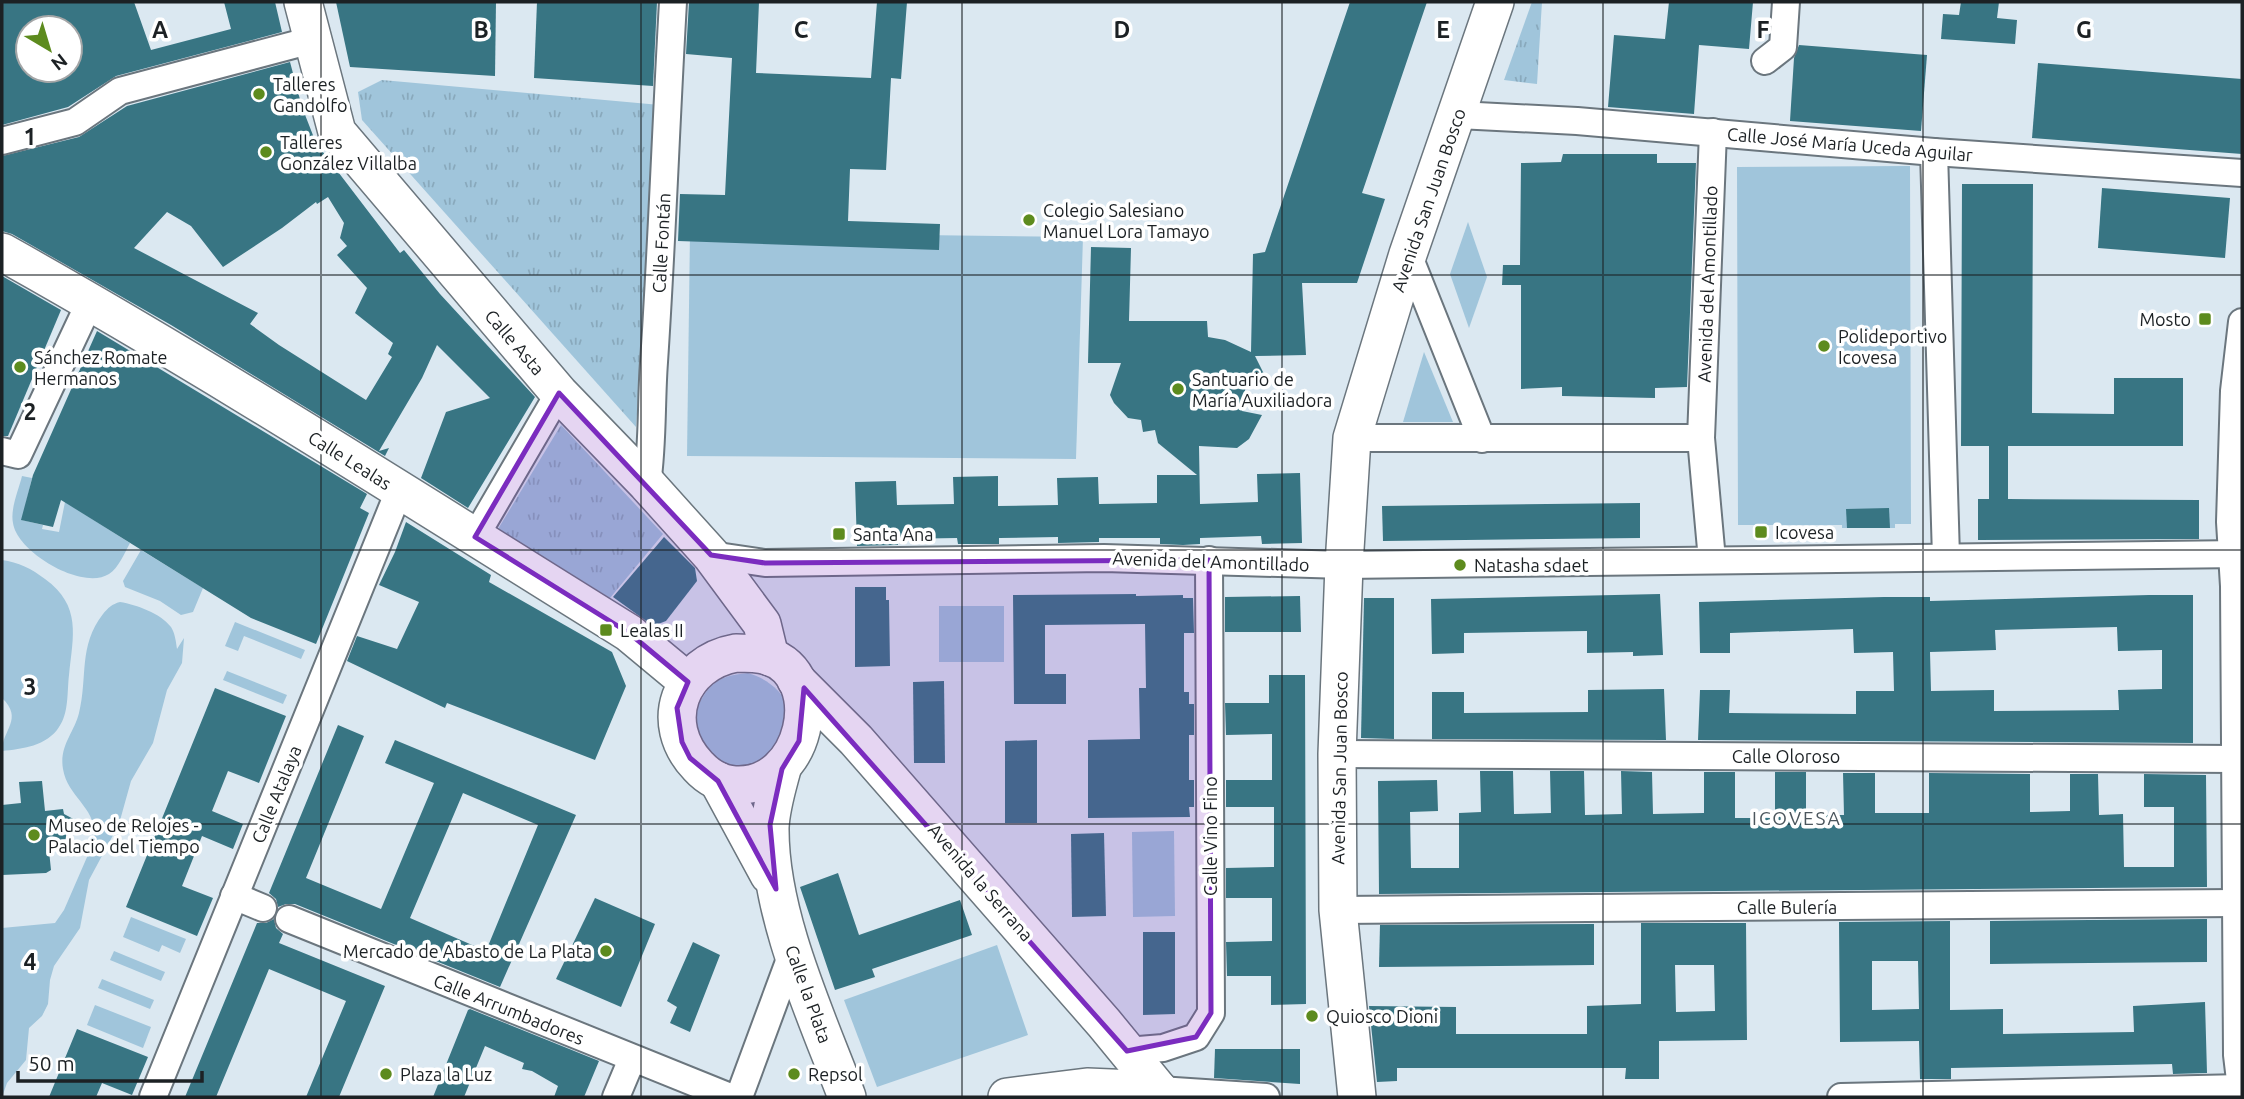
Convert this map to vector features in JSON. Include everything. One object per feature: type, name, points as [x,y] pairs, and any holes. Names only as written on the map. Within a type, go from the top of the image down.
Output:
[{"type":"street","name":"Calle Asta","points":[[303,2],[337,132],[559,393],[648,484],[711,555],[762,624],[783,668]]},
{"type":"street","name":"Calle Fontán","points":[[648,484],[673,2]]},
{"type":"street","name":"Avenida San Juan Bosco","points":[[1357,1097],[1338,910],[1337,754],[1352,438],[1408,254],[1458,116],[1495,2]]},
{"type":"street","points":[[1765,61],[1783,47],[1786,2]]},
{"type":"street","points":[[2,141],[75,122],[120,91],[312,40]]},
{"type":"street","name":"Calle José María Uceda Aguilar","points":[[1458,116],[1577,121],[1934,152],[2242,173]]},
{"type":"street","name":"Avenida del Amontillado","points":[[1712,560],[1701,438],[1713,132]]},
{"type":"street","points":[[1934,152],[1946,557]]},
{"type":"street","name":"Calle Lealas","points":[[2,252],[90,302],[629,633],[688,682]]},
{"type":"street","points":[[1408,254],[1482,439]]},
{"type":"street","points":[[2,451],[18,455],[90,302]]},
{"type":"street","points":[[2242,322],[2230,522],[2238,554],[2235,759],[2239,788],[2236,903],[2238,1055],[2242,1097]]},
{"type":"street","points":[[475,537],[559,393]]},
{"type":"street","points":[[1352,438],[1701,438]]},
{"type":"street","name":"Calle Atalaya","points":[[153,1097],[399,491]]},
{"type":"street","name":"Avenida del Amontillado","points":[[711,555],[765,563],[1004,558],[1209,560],[1344,565],[2238,554]]},
{"type":"street","name":"Calle Vino Fino","points":[[1127,1051],[1163,1048],[1196,1037],[1212,1013],[1209,560]]},
{"type":"street","points":[[736,653],[783,668],[803,702],[803,723],[799,741],[790,759],[782,769],[748,784],[735,785],[718,781],[704,773],[690,758],[676,726],[680,694],[688,682],[705,667],[725,655],[736,653]]},
{"type":"street","name":"Avenida la Serrana","points":[[783,668],[856,740],[1162,1094]]},
{"type":"street","name":"Calle Oloroso","points":[[1337,754],[2235,759]]},
{"type":"street","name":"Calle la Plata","points":[[782,769],[770,825],[776,888],[793,951],[847,1097]]},
{"type":"street","name":"Calle la Plata","points":[[718,781],[776,888]]},
{"type":"street","points":[[234,896],[263,908]]},
{"type":"street","name":"Calle Bulería","points":[[1338,910],[2236,903]]},
{"type":"street","name":"Calle Arrumbadores","points":[[289,919],[730,1097]]},
{"type":"street","points":[[739,1097],[793,951]]},
{"type":"street","points":[[768,1020],[790,1003],[814,1008]]},
{"type":"street","points":[[616,1097],[632,1059]]},
{"type":"street","points":[[1007,1097],[1087,1087],[1162,1094],[1266,1097]]},
{"type":"street","points":[[1841,1097],[2242,1088]]},
{"type":"highlighted area","points":[[559,393],[711,555],[765,563],[1209,560],[1211,1013],[1196,1037],[1127,1051],[804,688],[799,741],[782,769],[770,825],[776,889],[718,781],[690,758],[682,742],[677,708],[688,682],[629,633],[475,537]]},
{"type":"green space","points":[[1532,2],[1542,2],[1537,84],[1504,80]]},
{"type":"green space","points":[[382,80],[660,105],[636,427],[362,120],[358,92]]},
{"type":"green space","name":"Polideportivo Icovesa","points":[[1910,166],[1911,524],[1895,524],[1895,528],[1738,525],[1737,167]]},
{"type":"green space","points":[[1468,222],[1487,277],[1469,328],[1450,274]]},
{"type":"green space","points":[[690,232],[1083,237],[1076,459],[687,456]]},
{"type":"green space","points":[[1424,352],[1453,422],[1403,422]]},
{"type":"green space","points":[[561,425],[663,534],[610,598],[498,529]]},
{"type":"green space","points":[[22,476],[32,478],[22,520],[43,525],[42,529],[59,532],[65,502],[130,543],[112,572],[97,578],[68,573],[52,566],[26,546],[17,534],[12,517]]},
{"type":"green space","points":[[141,550],[203,588],[193,612],[181,615],[160,601],[125,587],[123,581]]},
{"type":"green space","points":[[2,560],[30,569],[57,589],[70,611],[73,635],[66,709],[59,727],[41,742],[26,748],[2,751],[12,718],[8,705],[2,698]]},
{"type":"green space","points":[[120,602],[148,610],[166,622],[171,627],[177,649],[184,638],[182,663],[167,690],[153,743],[131,781],[119,824],[89,880],[80,928],[54,966],[48,1004],[42,1016],[29,1028],[26,1060],[7,1083],[2,1097],[2,928],[55,923],[64,910],[94,841],[92,820],[66,779],[62,761],[82,700],[90,638],[103,614],[110,606]]},
{"type":"green space","points":[[939,606],[1004,606],[1004,662],[939,662]]},
{"type":"green space","points":[[235,622],[305,650],[301,659],[244,636],[238,651],[225,646]]},
{"type":"green space","points":[[227,671],[287,695],[283,704],[223,680]]},
{"type":"green space","points":[[748,673],[773,686],[791,708],[769,763],[730,770],[702,751],[693,716],[713,684],[736,674]]},
{"type":"green space","points":[[1174,831],[1175,916],[1133,917],[1132,832]]},
{"type":"green space","points":[[131,917],[186,939],[180,953],[162,945],[159,952],[123,937]]},
{"type":"green space","points":[[997,945],[1028,1035],[877,1087],[844,1000]]},
{"type":"green space","points":[[114,951],[165,972],[161,981],[110,960]]},
{"type":"green space","points":[[102,979],[154,1000],[150,1009],[98,988]]},
{"type":"green space","points":[[95,1005],[151,1027],[143,1048],[87,1025]]},
{"type":"building","points":[[2,2],[134,2],[151,50],[231,29],[224,2],[275,2],[282,32],[116,76],[68,107],[2,125]]},
{"type":"building","points":[[336,2],[496,2],[495,76],[350,67]]},
{"type":"building","points":[[537,2],[657,2],[653,86],[534,78]]},
{"type":"building","points":[[689,2],[759,2],[756,73],[871,78],[877,2],[907,2],[901,79],[891,78],[886,170],[850,169],[848,221],[940,224],[939,250],[678,241],[680,194],[725,195],[732,58],[686,54]]},
{"type":"building","points":[[1350,2],[1427,2],[1362,193],[1385,199],[1357,283],[1302,283],[1306,355],[1255,356],[1264,374],[1246,384],[1242,411],[1262,415],[1249,439],[1237,448],[1199,446],[1200,504],[1258,502],[1257,474],[1300,473],[1302,543],[1262,544],[1261,536],[1200,538],[1200,544],[1183,545],[1160,544],[1160,538],[1099,538],[1099,542],[1058,543],[1058,537],[999,538],[999,544],[958,544],[957,538],[898,539],[898,545],[857,546],[855,482],[896,481],[897,505],[954,504],[953,477],[998,476],[998,506],[1058,505],[1057,478],[1098,477],[1099,504],[1157,503],[1157,475],[1197,475],[1158,443],[1155,430],[1143,432],[1141,420],[1128,418],[1114,403],[1110,395],[1121,363],[1088,363],[1091,247],[1131,248],[1129,321],[1207,321],[1208,337],[1225,340],[1251,352],[1253,254],[1265,252]]},
{"type":"building","points":[[1669,2],[1753,2],[1749,49],[1699,45],[1694,114],[1608,107],[1614,35],[1665,39]]},
{"type":"building","points":[[1961,2],[1999,2],[1997,18],[2017,20],[2015,44],[1941,39],[1943,14],[1959,15]]},
{"type":"building","points":[[1799,45],[1927,55],[1921,131],[1790,121],[1794,58]]},
{"type":"building","points":[[290,62],[302,107],[316,143],[400,253],[404,250],[440,294],[535,397],[468,508],[421,478],[446,412],[490,398],[437,345],[422,378],[379,451],[389,448],[385,456],[171,325],[12,234],[2,231],[2,156],[79,137],[127,106]],"holes":[[[328,197],[344,223],[340,238],[347,246],[337,255],[367,288],[355,313],[393,343],[388,354],[392,357],[366,400],[250,324],[258,313],[134,248],[167,212],[191,226],[223,267],[316,202],[317,204]]]},
{"type":"building","points":[[2038,63],[2242,79],[2242,154],[2032,138]]},
{"type":"building","points":[[1563,154],[1657,154],[1657,163],[1696,163],[1687,387],[1655,388],[1655,398],[1562,396],[1562,387],[1521,389],[1521,285],[1502,285],[1503,265],[1520,265],[1521,163],[1561,162]]},
{"type":"building","points":[[1962,184],[2033,184],[2032,413],[2114,414],[2114,378],[2183,378],[2183,446],[2008,446],[2008,499],[2199,500],[2199,539],[1978,540],[1978,499],[1989,499],[1989,446],[1961,446]]},
{"type":"building","points":[[2102,188],[2230,198],[2225,258],[2098,248]]},
{"type":"building","name":"Sánchez Romate Hermanos","points":[[2,276],[61,310],[8,436],[2,436]]},
{"type":"building","points":[[97,331],[367,494],[360,508],[369,513],[316,644],[251,618],[61,500],[53,527],[21,520],[33,475]]},
{"type":"building","points":[[1640,503],[1640,538],[1383,541],[1382,506]]},
{"type":"building","points":[[1889,508],[1890,528],[1847,528],[1846,509]]},
{"type":"building","points":[[406,522],[491,575],[489,582],[612,652],[626,686],[595,760],[447,703],[445,708],[347,661],[357,636],[397,649],[419,602],[379,585]]},
{"type":"building","points":[[664,537],[695,568],[697,581],[666,621],[653,626],[613,597]]},
{"type":"building","points":[[855,587],[886,587],[886,600],[889,600],[890,666],[855,667]]},
{"type":"building","points":[[1660,594],[1663,655],[1633,656],[1633,652],[1587,653],[1587,631],[1464,633],[1464,653],[1432,654],[1431,599]]},
{"type":"building","points":[[1013,595],[1183,595],[1183,598],[1193,598],[1194,633],[1184,633],[1184,692],[1189,692],[1189,704],[1194,704],[1194,735],[1189,735],[1189,780],[1194,780],[1194,807],[1189,807],[1190,817],[1088,818],[1088,740],[1140,739],[1139,688],[1146,688],[1145,624],[1045,625],[1045,674],[1066,674],[1066,704],[1014,704]]},
{"type":"building","points":[[2193,595],[2193,743],[1698,740],[1700,690],[1730,690],[1729,713],[1856,714],[1856,691],[1894,691],[1893,652],[1854,653],[1853,629],[1730,633],[1730,653],[1700,653],[1699,602],[1884,597],[1930,597],[1930,601]],"holes":[[[2117,627],[2118,651],[2162,650],[2162,689],[2118,690],[2119,710],[1994,711],[1994,690],[1931,691],[1930,652],[1996,650],[1995,630]]]},
{"type":"building","points":[[1300,596],[1301,632],[1225,632],[1225,597]]},
{"type":"building","points":[[1364,598],[1394,598],[1394,739],[1361,738]]},
{"type":"building","points":[[1269,675],[1305,675],[1306,1004],[1271,1005],[1271,976],[1227,976],[1226,942],[1272,941],[1272,898],[1226,898],[1226,868],[1274,867],[1274,807],[1226,807],[1226,780],[1272,780],[1272,734],[1226,735],[1225,703],[1269,703]]},
{"type":"building","points":[[944,681],[945,763],[914,763],[913,682]]},
{"type":"building","points":[[215,688],[286,716],[259,783],[228,771],[212,811],[243,824],[233,849],[202,836],[182,886],[213,898],[197,936],[126,907]]},
{"type":"building","points":[[1664,689],[1666,740],[1432,739],[1432,692],[1464,692],[1464,713],[1588,712],[1588,690]]},
{"type":"building","points":[[338,725],[364,736],[306,878],[381,909],[434,783],[385,763],[395,740],[576,815],[500,987],[295,904],[278,907],[276,899],[269,893]],"holes":[[[463,793],[538,825],[486,951],[410,918]]]},
{"type":"building","points":[[1037,740],[1037,823],[1005,823],[1005,741]]},
{"type":"building","points":[[1480,771],[1513,771],[1514,814],[1551,813],[1550,771],[1584,771],[1585,815],[1622,814],[1621,771],[1652,772],[1653,814],[1704,813],[1704,772],[1735,772],[1735,818],[1775,818],[1775,772],[1806,772],[1806,815],[1844,815],[1843,773],[1875,773],[1875,813],[1929,813],[1929,773],[2030,774],[2030,812],[2070,811],[2070,774],[2098,774],[2099,815],[2123,814],[2124,867],[2174,867],[2174,807],[2144,807],[2144,774],[2206,775],[2207,887],[1379,894],[1378,781],[1437,780],[1438,811],[1410,812],[1411,868],[1459,868],[1459,813],[1481,812]]},
{"type":"building","name":"Museo de Relojes - Palacio del Tiempo","points":[[42,781],[45,811],[63,809],[64,814],[81,823],[66,833],[66,839],[48,841],[51,870],[46,873],[2,875],[2,805],[21,803],[19,782]]},
{"type":"building","points":[[1104,833],[1106,916],[1072,917],[1071,834]]},
{"type":"building","points":[[838,873],[859,935],[960,900],[972,935],[872,969],[875,977],[835,990],[800,887]]},
{"type":"building","name":"Mercado de Abasto de La Plata","points":[[595,898],[655,924],[621,1007],[556,979]]},
{"type":"building","points":[[274,919],[276,928],[283,934],[279,943],[385,986],[339,1097],[306,1097],[346,1001],[269,969],[216,1097],[185,1097],[257,923]]},
{"type":"building","points":[[2207,919],[2207,962],[1990,964],[1990,921]]},
{"type":"building","points":[[1950,921],[1950,1010],[2003,1009],[2003,1034],[2134,1032],[2133,1006],[2205,1002],[2207,1073],[2173,1074],[2172,1064],[1951,1068],[1951,1079],[1920,1079],[1919,1041],[1840,1042],[1839,922]],"holes":[[[1872,961],[1918,961],[1919,1009],[1872,1010]]]},
{"type":"building","points":[[1641,923],[1746,923],[1747,1040],[1659,1041],[1659,1079],[1625,1079],[1626,1068],[1397,1068],[1397,1081],[1377,1082],[1369,1006],[1456,1007],[1456,1034],[1587,1034],[1587,1006],[1641,1004]],"holes":[[[1675,965],[1714,965],[1715,1011],[1676,1012]]]},
{"type":"building","points":[[1594,924],[1594,965],[1379,967],[1380,925]]},
{"type":"building","points":[[1143,932],[1175,932],[1175,1014],[1143,1015]]},
{"type":"building","points":[[693,942],[720,955],[690,1032],[670,1023],[677,1007],[667,1001]]},
{"type":"building","points":[[470,1009],[599,1061],[584,1097],[554,1097],[558,1086],[532,1071],[522,1069],[524,1063],[485,1046],[464,1097],[433,1097]]},
{"type":"building","points":[[77,1029],[148,1057],[132,1095],[102,1083],[96,1097],[49,1097]]},
{"type":"building","points":[[1215,1049],[1300,1049],[1300,1084],[1214,1078]]},
{"type":"place","name":"Talleres Gandolfo","points":[[259,94]]},
{"type":"place","name":"Talleres González Villalba","points":[[266,152]]},
{"type":"place","name":"Colegio Salesiano Manuel Lora Tamayo","points":[[1029,220]]},
{"type":"place","name":"Mosto","points":[[2205,319]]},
{"type":"place","name":"Polideportivo Icovesa","points":[[1824,346]]},
{"type":"place","name":"Sánchez Romate Hermanos","points":[[20,367]]},
{"type":"place","name":"Santuario de María Auxiliadora","points":[[1178,389]]},
{"type":"place","name":"Icovesa","points":[[1761,532]]},
{"type":"place","name":"Santa Ana","points":[[839,534]]},
{"type":"place","name":"Natasha sdaet","points":[[1460,565]]},
{"type":"place","name":"Lealas II","points":[[606,630]]},
{"type":"place","name":"Museo de Relojes - Palacio del Tiempo","points":[[34,835]]},
{"type":"place","name":"Mercado de Abasto de La Plata","points":[[606,951]]},
{"type":"place","name":"Quiosco Dioni","points":[[1312,1016]]},
{"type":"place","name":"Plaza la Luz","points":[[386,1074]]},
{"type":"place","name":"Repsol","points":[[794,1074]]},
{"type":"district","name":"ICOVESA","points":[[1797,818]]}]
